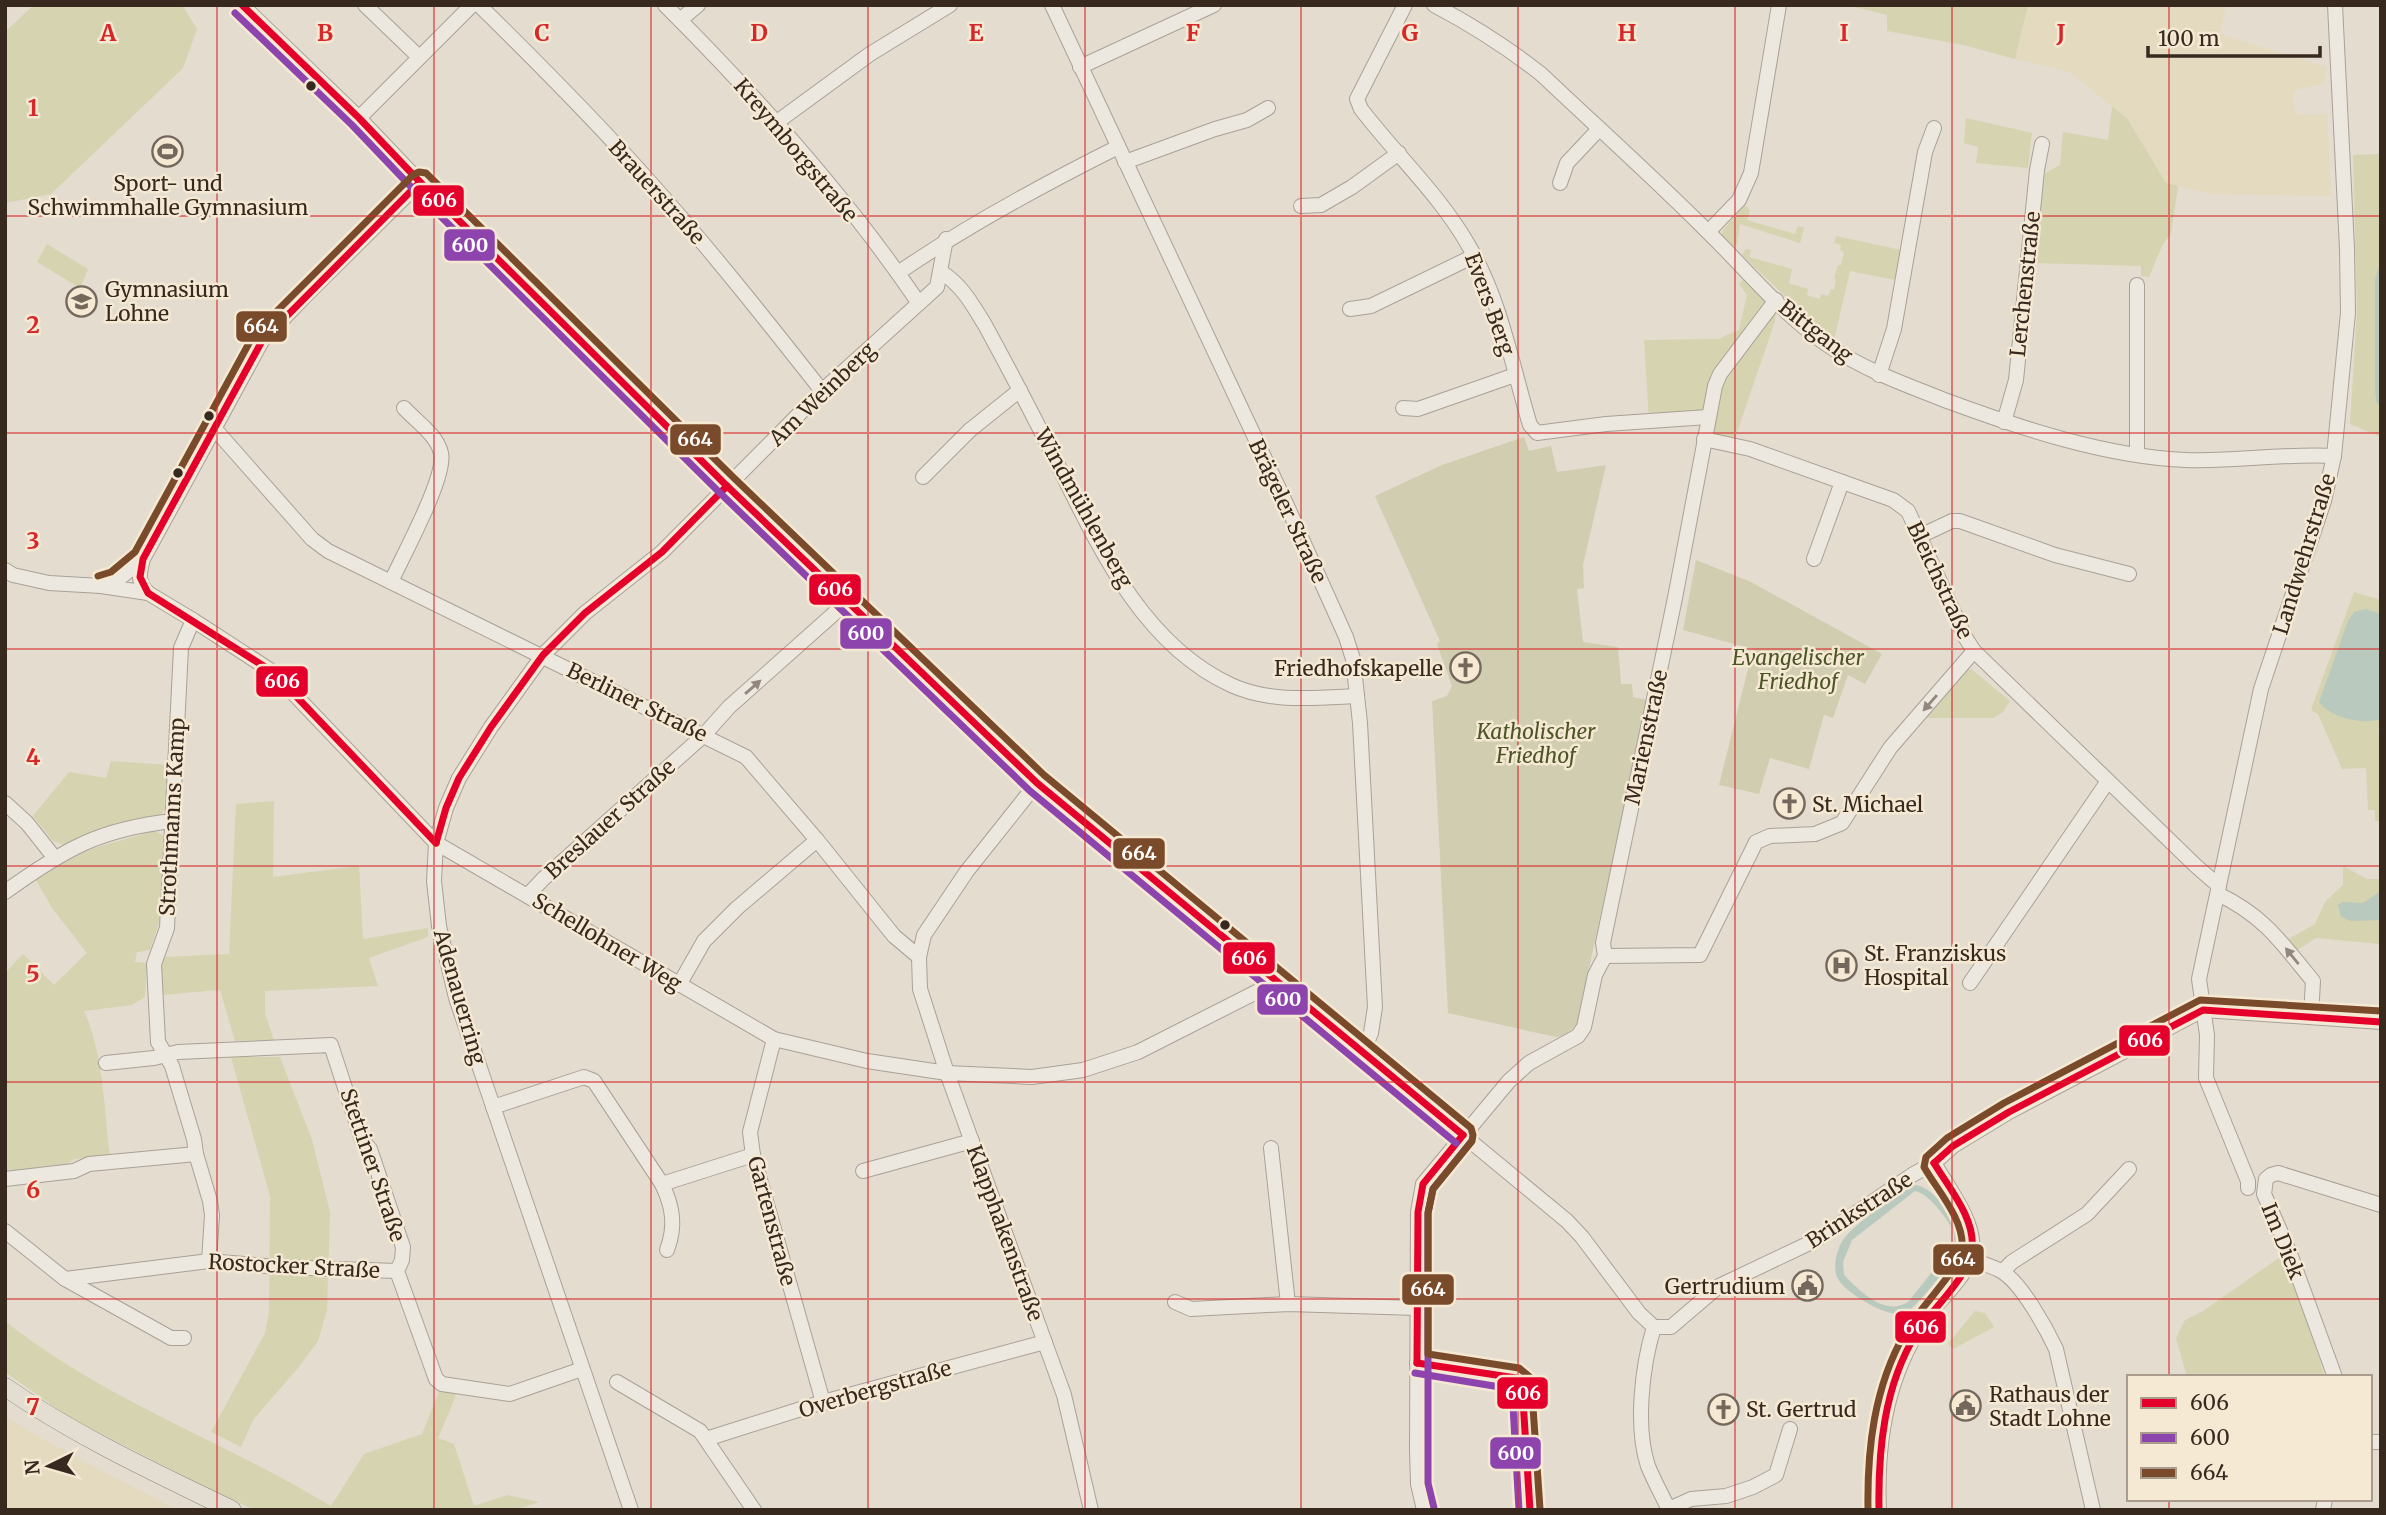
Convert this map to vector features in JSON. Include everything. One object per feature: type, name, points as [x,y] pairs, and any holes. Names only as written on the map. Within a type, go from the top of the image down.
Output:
[{"type":"main road","points":[[5,1387],[46,1415],[232,1510]]},
{"type":"street","points":[[242,5],[359,118],[420,182],[727,486],[1037,783],[1567,1221],[1639,1313],[1654,1328],[1646,1351],[1642,1440],[1648,1464],[1669,1510],[1692,1499],[1726,1496],[1753,1487],[1776,1475],[1790,1429]]},
{"type":"street","points":[[365,5],[419,57]]},
{"type":"street","points":[[359,118],[472,5]]},
{"type":"street","name":"Brauerstraße","points":[[479,5],[649,181],[737,284],[822,391]]},
{"type":"street","name":"Kreymborgstraße","points":[[665,5],[777,122],[898,273],[918,302]]},
{"type":"street","points":[[680,20],[698,5]]},
{"type":"street","points":[[777,122],[870,54],[950,5]]},
{"type":"street","name":"Brägeler Straße","points":[[1052,5],[1339,620],[1353,659],[1376,1007],[1371,1033],[1363,1052]]},
{"type":"street","points":[[1080,67],[1214,5]]},
{"type":"street","name":"Evers Berg","points":[[1405,5],[1357,99],[1361,109],[1442,205],[1474,256],[1495,306],[1530,425],[1536,433],[1606,424],[1708,417]]},
{"type":"street","name":"Bittgang","points":[[1434,5],[1466,22],[1541,74],[1776,300],[1823,341],[1879,375],[2004,422],[2064,440],[2137,454],[2186,460],[2309,454],[2334,456]]},
{"type":"street","points":[[1708,232],[1739,200],[1751,173],[1779,5]]},
{"type":"street","name":"Landwehrstraße","points":[[2248,1188],[2248,1181],[2206,1078],[2207,1035],[2199,979],[2261,689],[2324,501],[2334,456],[2348,313],[2347,236],[2335,5]]},
{"type":"street","points":[[1125,162],[1247,120],[1268,108]]},
{"type":"street","points":[[1879,375],[1894,329],[1925,152],[1934,128]]},
{"type":"street","points":[[1560,183],[1567,163],[1599,129]]},
{"type":"street","name":"Lerchenstraße","points":[[2004,422],[2016,380],[2037,170],[2042,145]]},
{"type":"street","points":[[898,273],[946,239],[1026,193],[1118,146]]},
{"type":"street","points":[[1301,206],[1321,205],[1352,187],[1399,153]]},
{"type":"street","points":[[148,593],[138,576],[143,559],[262,341],[420,182]]},
{"type":"street","points":[[941,272],[946,239]]},
{"type":"street","points":[[1350,309],[1371,306],[1474,256]]},
{"type":"street","name":"Am Weinberg","points":[[727,486],[822,391],[937,287],[941,272]]},
{"type":"street","name":"Windmühlenberg","points":[[941,272],[965,292],[1020,390],[1098,543],[1122,583],[1148,618],[1174,645],[1202,668],[1232,685],[1264,695],[1305,699],[1357,696]]},
{"type":"street","points":[[2137,285],[2137,454]]},
{"type":"street","name":"Marienstraße","points":[[1424,1510],[1418,1484],[1417,1363],[1418,1212],[1423,1184],[1509,1081],[1529,1063],[1578,1036],[1584,1027],[1595,975],[1605,956],[1603,943],[1675,598],[1715,386],[1720,374],[1776,300]]},
{"type":"street","points":[[1402,408],[1418,409],[1515,375]]},
{"type":"street","points":[[923,477],[970,430],[1020,390]]},
{"type":"street","points":[[391,582],[440,476],[442,455],[435,440],[404,408]]},
{"type":"street","name":"Berliner Straße","points":[[214,428],[312,539],[328,551],[746,757],[894,936],[919,957]]},
{"type":"street","name":"Bleichstraße","points":[[1704,439],[1750,449],[1893,500],[1908,512],[1965,637],[1974,651],[2218,890],[2259,918],[2313,981],[2311,1016]]},
{"type":"street","points":[[1814,559],[1842,482]]},
{"type":"street","name":"Adenauerring","points":[[631,1510],[456,998],[439,926],[434,881],[436,843],[446,808],[459,778],[542,655],[585,613],[662,552],[727,486]]},
{"type":"street","points":[[1920,536],[1952,521],[1960,521],[2055,555],[2129,574]]},
{"type":"street","points":[[101,586],[116,581],[143,559]]},
{"type":"street","name":"Schellohner Weg","points":[[8,577],[148,593],[193,620],[273,671],[436,843],[774,1040],[867,1061],[947,1073],[1032,1077],[1083,1070],[1138,1052],[1276,982]]},
{"type":"street","name":"Breslauer Straße","points":[[528,895],[705,735],[729,707],[847,602]]},
{"type":"street","name":"Strothmanns Kamp","points":[[193,620],[181,648],[167,928],[154,964],[155,1021],[158,1042],[172,1066],[194,1139],[212,1215],[209,1261]]},
{"type":"street","points":[[1605,956],[1700,955],[1756,842],[1770,836],[1815,834],[1842,823],[1890,748],[1974,651]]},
{"type":"street","points":[[1970,983],[2108,781]]},
{"type":"street","points":[[919,957],[924,935],[968,871],[1037,783]]},
{"type":"street","points":[[5,803],[27,823],[54,857]]},
{"type":"street","points":[[5,891],[54,857],[83,842],[118,830],[173,821]]},
{"type":"street","points":[[679,985],[704,941],[737,908],[817,840]]},
{"type":"street","name":"Klapphakenstraße","points":[[919,957],[920,989],[947,1073],[1064,1395],[1091,1510]]},
{"type":"street","points":[[2203,1010],[2381,1022]]},
{"type":"street","name":"Brinkstraße","points":[[1654,1328],[1671,1327],[1719,1286],[1816,1240],[1934,1163],[1953,1146],[2009,1112],[2203,1010]]},
{"type":"street","name":"Gartenstraße","points":[[774,1040],[750,1132],[753,1155],[823,1402]]},
{"type":"street","name":"Stettiner Straße","points":[[164,1055],[178,1052],[331,1045],[362,1140],[370,1149],[402,1247],[402,1260],[397,1271],[436,1379],[442,1384],[510,1394],[582,1369]]},
{"type":"street","points":[[107,1063],[164,1055]]},
{"type":"street","points":[[493,1107],[584,1077],[594,1081],[662,1184],[671,1211],[674,1232],[667,1250]]},
{"type":"street","points":[[863,1171],[972,1141]]},
{"type":"street","points":[[1271,1148],[1288,1304]]},
{"type":"street","points":[[5,1179],[74,1171],[89,1164],[196,1154]]},
{"type":"street","points":[[662,1184],[753,1155]]},
{"type":"street","points":[[1879,1510],[1878,1484],[1884,1418],[1896,1375],[1917,1333],[1959,1278],[1973,1249],[1971,1228],[1934,1163]]},
{"type":"street","points":[[2003,1272],[2012,1262],[2087,1214],[2129,1169]]},
{"type":"street","name":"Im Diek","points":[[2334,1375],[2289,1251],[2264,1194],[2266,1179],[2278,1173],[2381,1205]]},
{"type":"street","points":[[5,1231],[65,1279],[172,1338],[184,1338]]},
{"type":"street","points":[[1970,1259],[2003,1272],[2023,1294],[2047,1329],[2056,1349],[2093,1510]]},
{"type":"street","name":"Rostocker Straße","points":[[65,1279],[209,1261],[277,1267],[397,1271]]},
{"type":"street","points":[[1175,1302],[1191,1309],[1288,1304],[1417,1307]]},
{"type":"street","name":"Overbergstraße","points":[[706,1439],[823,1402],[1045,1342]]},
{"type":"street","points":[[1417,1363],[1516,1378],[1522,1384],[1530,1510]]},
{"type":"street","points":[[617,1382],[700,1431],[754,1510]]},
{"type":"shaded area","points":[[34,5],[182,5],[197,29],[183,68],[51,194],[5,203],[5,32]]},
{"type":"shaded area","points":[[1847,5],[2028,5],[2015,59],[1963,45],[1887,31],[1887,15]]},
{"type":"shaded area","points":[[2028,5],[2226,5],[2220,34],[2326,67],[2325,83],[2293,91],[2295,115],[2327,114],[2331,196],[2211,194],[2166,183],[2127,118],[2069,72],[2015,59]]},
{"type":"shaded area","points":[[2112,106],[2127,118],[2166,183],[2178,186],[2171,233],[2162,246],[2149,277],[2141,276],[2141,266],[2034,263],[2042,175],[2060,165],[2063,132],[2108,140]]},
{"type":"shaded area","points":[[1966,118],[2032,133],[2028,168],[1976,163],[1978,147],[1964,143]]},
{"type":"shaded area","points":[[2381,154],[2381,437],[2350,424],[2357,312],[2353,155]]},
{"type":"shaded area","points":[[1745,205],[1750,210],[1747,220],[1795,234],[1798,226],[1804,227],[1800,243],[1740,224],[1737,245],[1733,246],[1722,235],[1723,230]]},
{"type":"shaded area","points":[[1836,236],[1901,250],[1895,280],[1850,271],[1834,340],[1742,255],[1746,249],[1751,250],[1749,257],[1792,269],[1789,283],[1808,289],[1807,295],[1820,299],[1821,294],[1828,296],[1831,289],[1834,290],[1834,278],[1838,265],[1841,265],[1844,252],[1840,250],[1841,245],[1834,243]]},
{"type":"shaded area","points":[[47,244],[88,269],[80,288],[37,262]]},
{"type":"shaded area","points":[[2381,261],[2381,408],[2376,401],[2375,388],[2375,280]]},
{"type":"shaded area","points":[[1749,274],[1776,300],[1775,321],[1734,441],[1704,439],[1708,418],[1649,421],[1644,340],[1718,339],[1739,330],[1747,295],[1739,284]]},
{"type":"shaded area","points":[[2354,592],[2381,600],[2381,727],[2378,729],[2381,744],[2381,821],[2375,821],[2375,810],[2368,810],[2366,768],[2342,769],[2318,714],[2311,710]]},
{"type":"shaded area","points":[[2366,609],[2381,614],[2381,719],[2373,721],[2347,719],[2324,708],[2319,702],[2348,621],[2354,612]]},
{"type":"shaded area","points":[[1971,669],[2010,701],[2002,713],[1993,718],[1924,718],[1966,671]]},
{"type":"shaded area","points":[[111,761],[168,765],[166,808],[160,816],[118,823],[64,845],[53,841],[33,816],[69,772],[106,778]]},
{"type":"shaded area","points":[[274,801],[273,877],[359,866],[363,939],[428,928],[428,937],[369,958],[378,986],[265,991],[265,1014],[274,1040],[235,1041],[220,990],[162,995],[160,974],[163,957],[229,954],[236,804]]},
{"type":"shaded area","points":[[154,831],[164,836],[159,923],[150,950],[137,952],[135,962],[147,963],[145,997],[132,1005],[84,1011],[96,1046],[110,1158],[74,1159],[62,1168],[5,1174],[5,973],[23,954],[54,985],[87,953],[52,908],[36,880],[69,859],[94,848]]},
{"type":"shaded area","points":[[2343,866],[2367,879],[2381,879],[2381,944],[2316,938],[2296,951],[2287,940],[2315,924],[2325,902],[2343,885]]},
{"type":"shaded area","points":[[2381,893],[2381,920],[2351,921],[2341,917],[2338,905],[2343,902],[2363,903]]},
{"type":"shaded area","points":[[231,1057],[280,1057],[312,1140],[330,1212],[327,1310],[318,1341],[253,1420],[241,1447],[211,1432],[265,1333],[269,1312],[270,1196]]},
{"type":"shaded area","points":[[1916,1185],[1924,1188],[1939,1201],[1952,1219],[1960,1247],[1917,1303],[1905,1313],[1898,1314],[1878,1309],[1857,1297],[1841,1283],[1835,1269],[1840,1245],[1845,1237],[1872,1213]],"holes":[[[1915,1191],[1937,1207],[1950,1225],[1954,1234],[1953,1245],[1908,1302],[1899,1306],[1881,1304],[1844,1275],[1843,1262],[1852,1240]]]},
{"type":"shaded area","points":[[2286,1253],[2324,1375],[2186,1375],[2176,1338],[2185,1320],[2203,1311]]},
{"type":"shaded area","points":[[1975,1311],[1985,1313],[1994,1327],[1953,1349],[1948,1344]]},
{"type":"shaded area","points":[[5,1321],[43,1349],[123,1397],[331,1506],[364,1454],[422,1434],[439,1392],[457,1393],[438,1438],[454,1444],[474,1506],[507,1495],[539,1502],[515,1510],[255,1510],[69,1417],[5,1372]]},
{"type":"shaded area","points":[[5,1416],[42,1439],[177,1510],[5,1510]]},
{"type":"green space","name":"Katholischer Friedhof","points":[[1524,437],[1529,451],[1551,446],[1557,472],[1606,465],[1583,565],[1584,588],[1577,589],[1583,642],[1618,647],[1621,684],[1632,684],[1633,697],[1647,700],[1577,1024],[1565,1036],[1556,1037],[1448,1013],[1432,701],[1447,696],[1452,686],[1437,644],[1440,641],[1375,496],[1442,465]]},
{"type":"green space","name":"Evangelischer Friedhof","points":[[1696,560],[1751,582],[1882,654],[1865,684],[1848,675],[1833,718],[1824,715],[1809,769],[1770,758],[1759,794],[1719,785],[1753,649],[1683,630]]},
{"type":"transit line","name":"606","points":[[242,5],[359,118],[420,182],[727,486],[1037,783],[1463,1135]]},
{"type":"transit line","name":"600","points":[[235,13],[352,125],[413,189],[720,493],[1030,791],[1456,1143]]},
{"type":"transit line","name":"664","points":[[98,576],[111,572],[135,552],[254,334],[413,175],[426,173],[734,478],[1044,775],[1471,1128],[1472,1141],[1433,1189],[1428,1213],[1428,1354],[1519,1368],[1531,1378],[1540,1509]]},
{"type":"transit line","name":"606","points":[[420,182],[262,341],[143,559],[140,577],[148,593],[273,672],[436,843]]},
{"type":"transit line","name":"606","points":[[436,843],[446,808],[459,778],[491,727],[543,655],[585,613],[662,552],[727,486]]},
{"type":"transit line","name":"664","points":[[1868,1510],[1871,1441],[1886,1375],[1911,1323],[1954,1268],[1962,1249],[1962,1238],[1955,1216],[1924,1167],[1926,1157],[1947,1138],[2004,1103],[2200,1000],[2381,1011]]},
{"type":"transit line","name":"606","points":[[1934,1163],[1953,1146],[2009,1112],[2203,1010],[2381,1022]]},
{"type":"transit line","name":"606","points":[[1417,1363],[1418,1212],[1423,1184],[1463,1135]]},
{"type":"transit line","name":"600","points":[[1434,1508],[1428,1483],[1428,1213],[1433,1189],[1471,1142]]},
{"type":"transit line","name":"606","points":[[1879,1510],[1885,1419],[1897,1375],[1916,1334],[1957,1282],[1972,1250],[1966,1215],[1934,1163]]},
{"type":"transit line","name":"606","points":[[1417,1363],[1516,1378],[1522,1384],[1530,1510]]},
{"type":"transit line","name":"600","points":[[1415,1373],[1512,1389],[1519,1510]]},
{"type":"place","name":"Sport- und Schwimmhalle Gymnasium","points":[[168,151]]},
{"type":"place","name":"Gymnasium Lohne","points":[[82,301]]},
{"type":"place","name":"Friedhofskapelle","points":[[1466,668]]},
{"type":"place","name":"St. Michael","points":[[1789,804]]},
{"type":"place","name":"St. Franziskus Hospital","points":[[1841,965]]},
{"type":"place","name":"Gertrudium","points":[[1808,1286]]},
{"type":"place","name":"Rathaus der Stadt Lohne","points":[[1966,1406]]},
{"type":"place","name":"St. Gertrud","points":[[1723,1409]]}]
